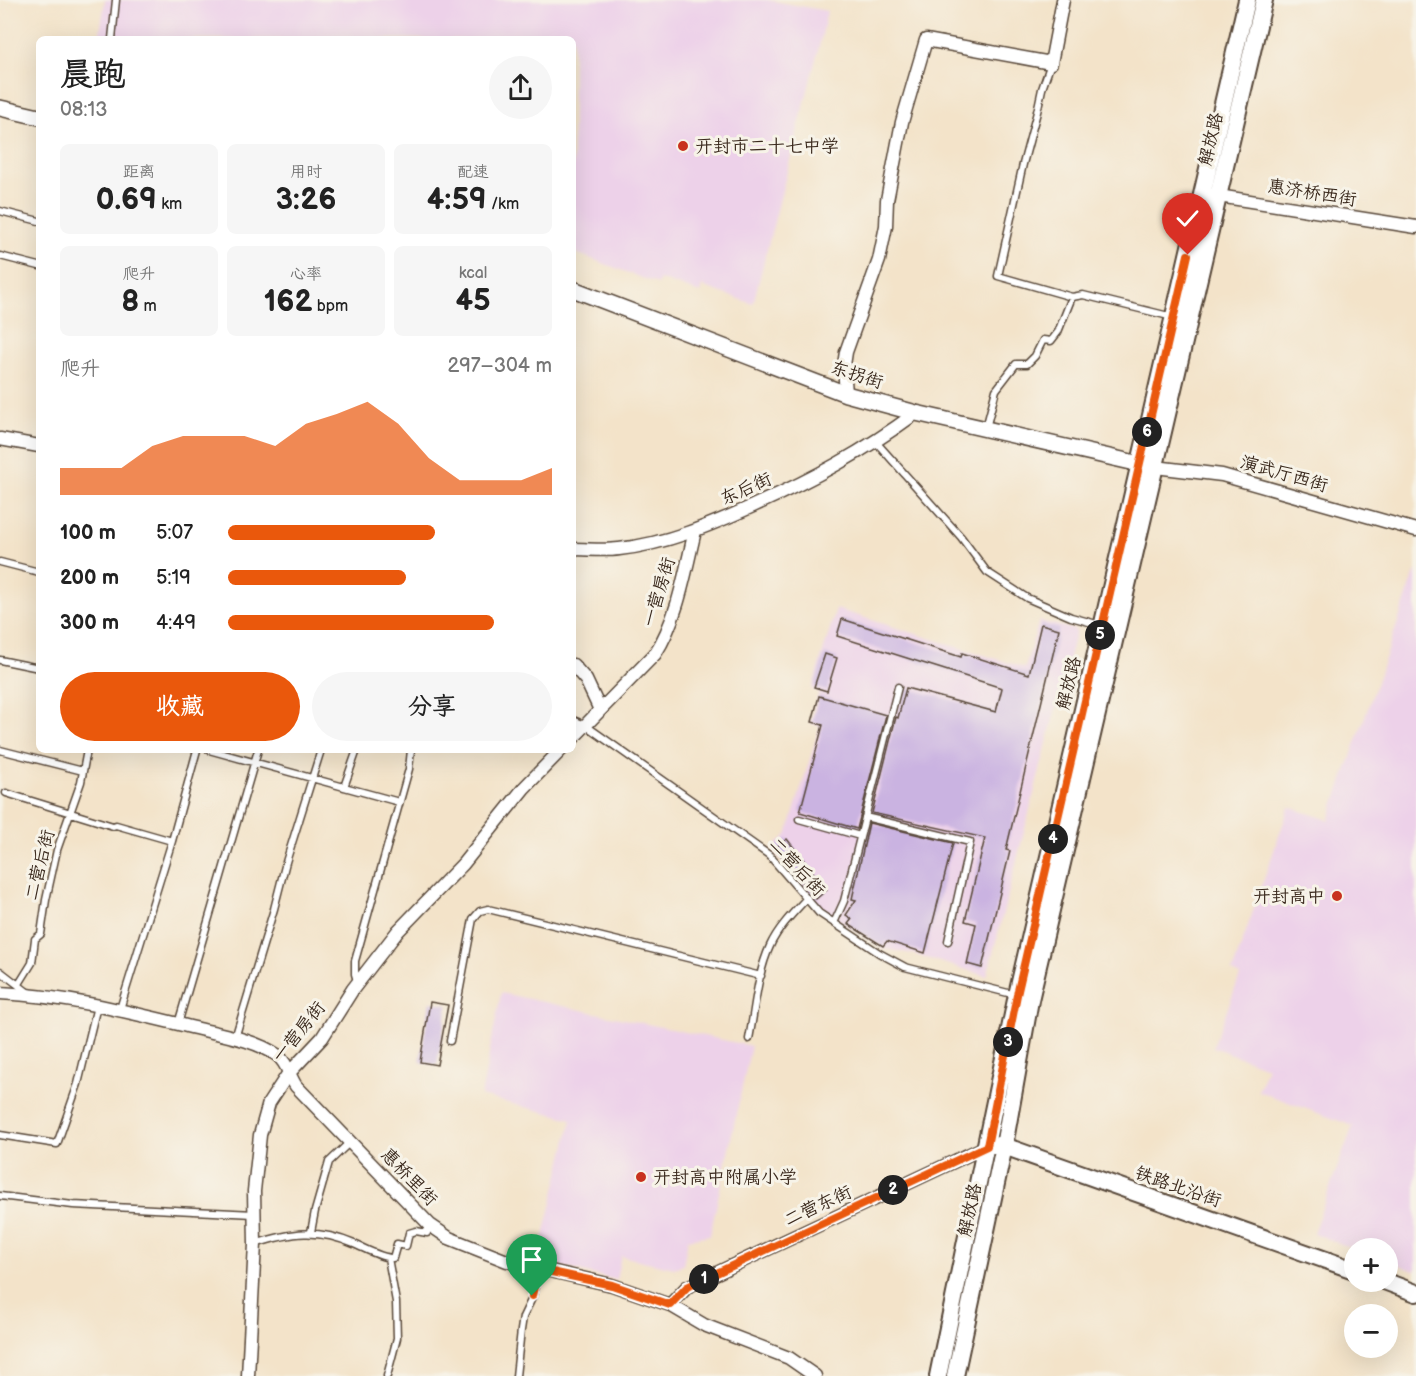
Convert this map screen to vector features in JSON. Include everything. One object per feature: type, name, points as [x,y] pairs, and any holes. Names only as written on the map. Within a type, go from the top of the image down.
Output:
[{"type":"main road","name":"解放路","points":[[955,1376],[1004,1146],[1030,1000],[1147,466],[1210,195],[1247,0]]},
{"type":"main road","name":"解放路","points":[[938,1376],[1017,995],[1103,626],[1147,466],[1174,317],[1264,0]]},
{"type":"main road","name":"铁路北沿街","points":[[987,1146],[1004,1146],[1344,1266]]},
{"type":"main road","points":[[1398,1286],[1416,1293]]},
{"type":"street","points":[[846,394],[844,365],[846,352],[879,260],[886,226],[887,200],[902,122],[926,40],[1051,63],[1064,0]]},
{"type":"street","points":[[0,108],[36,116]]},
{"type":"street","name":"惠济桥西街","points":[[1210,195],[1416,227]]},
{"type":"street","name":"东拐街","points":[[576,290],[846,394],[916,413],[1147,466]]},
{"type":"street","name":"东后街","points":[[576,549],[618,549],[655,543],[695,531],[808,481],[876,442],[916,413]]},
{"type":"street","points":[[0,438],[36,445]]},
{"type":"street","name":"演武厅西街","points":[[1147,466],[1222,475],[1416,530]]},
{"type":"street","name":"一营房街","points":[[579,723],[600,710],[661,645],[670,625],[695,531]]},
{"type":"street","points":[[576,669],[586,681],[600,710]]},
{"type":"street","name":"一营房街","points":[[248,1376],[255,1244],[254,1214],[260,1135],[269,1103],[288,1074],[306,1058],[322,1038],[358,983],[398,931],[463,864],[524,789],[558,753]]},
{"type":"street","name":"惠桥里街","points":[[0,993],[31,994],[120,1009],[235,1038],[263,1048],[280,1057],[296,1086],[430,1225],[449,1238],[507,1262],[612,1285],[670,1305],[704,1325],[789,1358],[815,1376]]},
{"type":"street","name":"二营东街","points":[[670,1305],[687,1287],[987,1146]]},
{"type":"lane","points":[[112,36],[116,0]]},
{"type":"lane","points":[[1051,63],[1023,164],[998,276],[1072,297],[1083,295],[1174,317]]},
{"type":"lane","points":[[0,211],[36,220]]},
{"type":"lane","points":[[0,256],[36,265]]},
{"type":"lane","points":[[986,429],[996,390],[1016,364],[1027,364],[1035,357],[1043,340],[1051,341],[1058,332],[1072,297]]},
{"type":"lane","points":[[876,442],[961,537],[987,572],[1027,597],[1071,617],[1103,626]]},
{"type":"lane","points":[[0,562],[36,571]]},
{"type":"lane","points":[[0,660],[36,667]]},
{"type":"lane","points":[[834,923],[844,901],[898,687]]},
{"type":"lane","name":"二营后街","points":[[579,723],[769,855],[819,913],[879,953],[905,967],[1017,995]]},
{"type":"lane","points":[[0,750],[83,771]]},
{"type":"lane","name":"二营后街","points":[[19,984],[32,963],[35,939],[41,934],[57,850],[81,782],[86,753]]},
{"type":"lane","points":[[120,1009],[172,841],[196,753]]},
{"type":"lane","points":[[220,753],[399,802]]},
{"type":"lane","points":[[178,1024],[257,753]]},
{"type":"lane","points":[[235,1038],[320,753]]},
{"type":"lane","points":[[344,787],[356,753]]},
{"type":"lane","points":[[358,983],[355,961],[409,769],[411,753]]},
{"type":"lane","points":[[6,793],[113,826],[172,841]]},
{"type":"lane","points":[[865,817],[970,842],[948,941]]},
{"type":"lane","points":[[799,819],[860,836]]},
{"type":"lane","points":[[749,1039],[769,946],[776,934],[807,898]]},
{"type":"lane","points":[[450,1041],[473,919],[480,911],[488,909],[761,975]]},
{"type":"lane","points":[[0,971],[31,994]]},
{"type":"lane","points":[[0,1135],[57,1144],[78,1084],[97,1006]]},
{"type":"lane","points":[[311,1232],[329,1162],[351,1142]]},
{"type":"lane","points":[[0,1196],[73,1205],[254,1214]]},
{"type":"lane","points":[[255,1244],[285,1234],[311,1232],[342,1239],[393,1258],[397,1244],[406,1245],[409,1233],[416,1231],[427,1233],[430,1225]]},
{"type":"lane","points":[[387,1376],[397,1338],[396,1302],[388,1258]]},
{"type":"lane","points":[[516,1376],[520,1330],[532,1296],[538,1269]]},
{"type":"shaded area","name":"开封市二十七中学","points":[[105,0],[768,0],[827,11],[753,304],[702,286],[700,293],[660,279],[658,284],[576,253],[576,36],[99,36]]},
{"type":"shaded area","name":"开封高中","points":[[1416,570],[1415,1271],[1398,1265],[1398,1238],[1344,1238],[1344,1245],[1313,1233],[1353,1126],[1258,1091],[1267,1067],[1213,1047],[1240,976],[1232,972],[1289,807],[1329,820]]},
{"type":"shaded area","points":[[836,609],[1025,668],[1039,621],[1076,630],[987,976],[913,954],[882,948],[822,909],[772,849],[787,835],[820,726],[810,723],[819,692],[812,689]]},
{"type":"shaded area","name":"开封高中附属小学","points":[[501,993],[751,1046],[710,1235],[688,1239],[683,1265],[674,1268],[621,1256],[616,1280],[538,1261],[572,1119],[481,1096]]},
{"type":"building","points":[[842,619],[961,657],[962,653],[1029,674],[1041,624],[1059,629],[1006,850],[1010,851],[982,968],[967,964],[976,924],[965,921],[985,838],[872,813],[896,717],[898,718],[906,688],[996,712],[1002,688],[837,636]]},
{"type":"building","points":[[825,654],[837,658],[827,691],[814,687]]},
{"type":"building","points":[[819,696],[886,715],[857,829],[800,812],[823,725],[812,722]]},
{"type":"building","points":[[869,823],[953,843],[925,953],[887,941],[883,946],[848,924],[852,919],[846,915],[856,900],[852,899]]},
{"type":"building","points":[[787,839],[827,890],[816,899],[775,848]]},
{"type":"building","points":[[430,1002],[448,1005],[437,1065],[420,1062]]},
{"type":"place","name":"开封市二十七中学","points":[[683,146]]},
{"type":"place","name":"开封高中","points":[[1337,896]]},
{"type":"place","name":"开封高中附属小学","points":[[641,1177]]},
{"type":"route","points":[[532,1296],[538,1269],[612,1285],[670,1305],[687,1287],[987,1146],[1017,995],[1188,255]]}]
